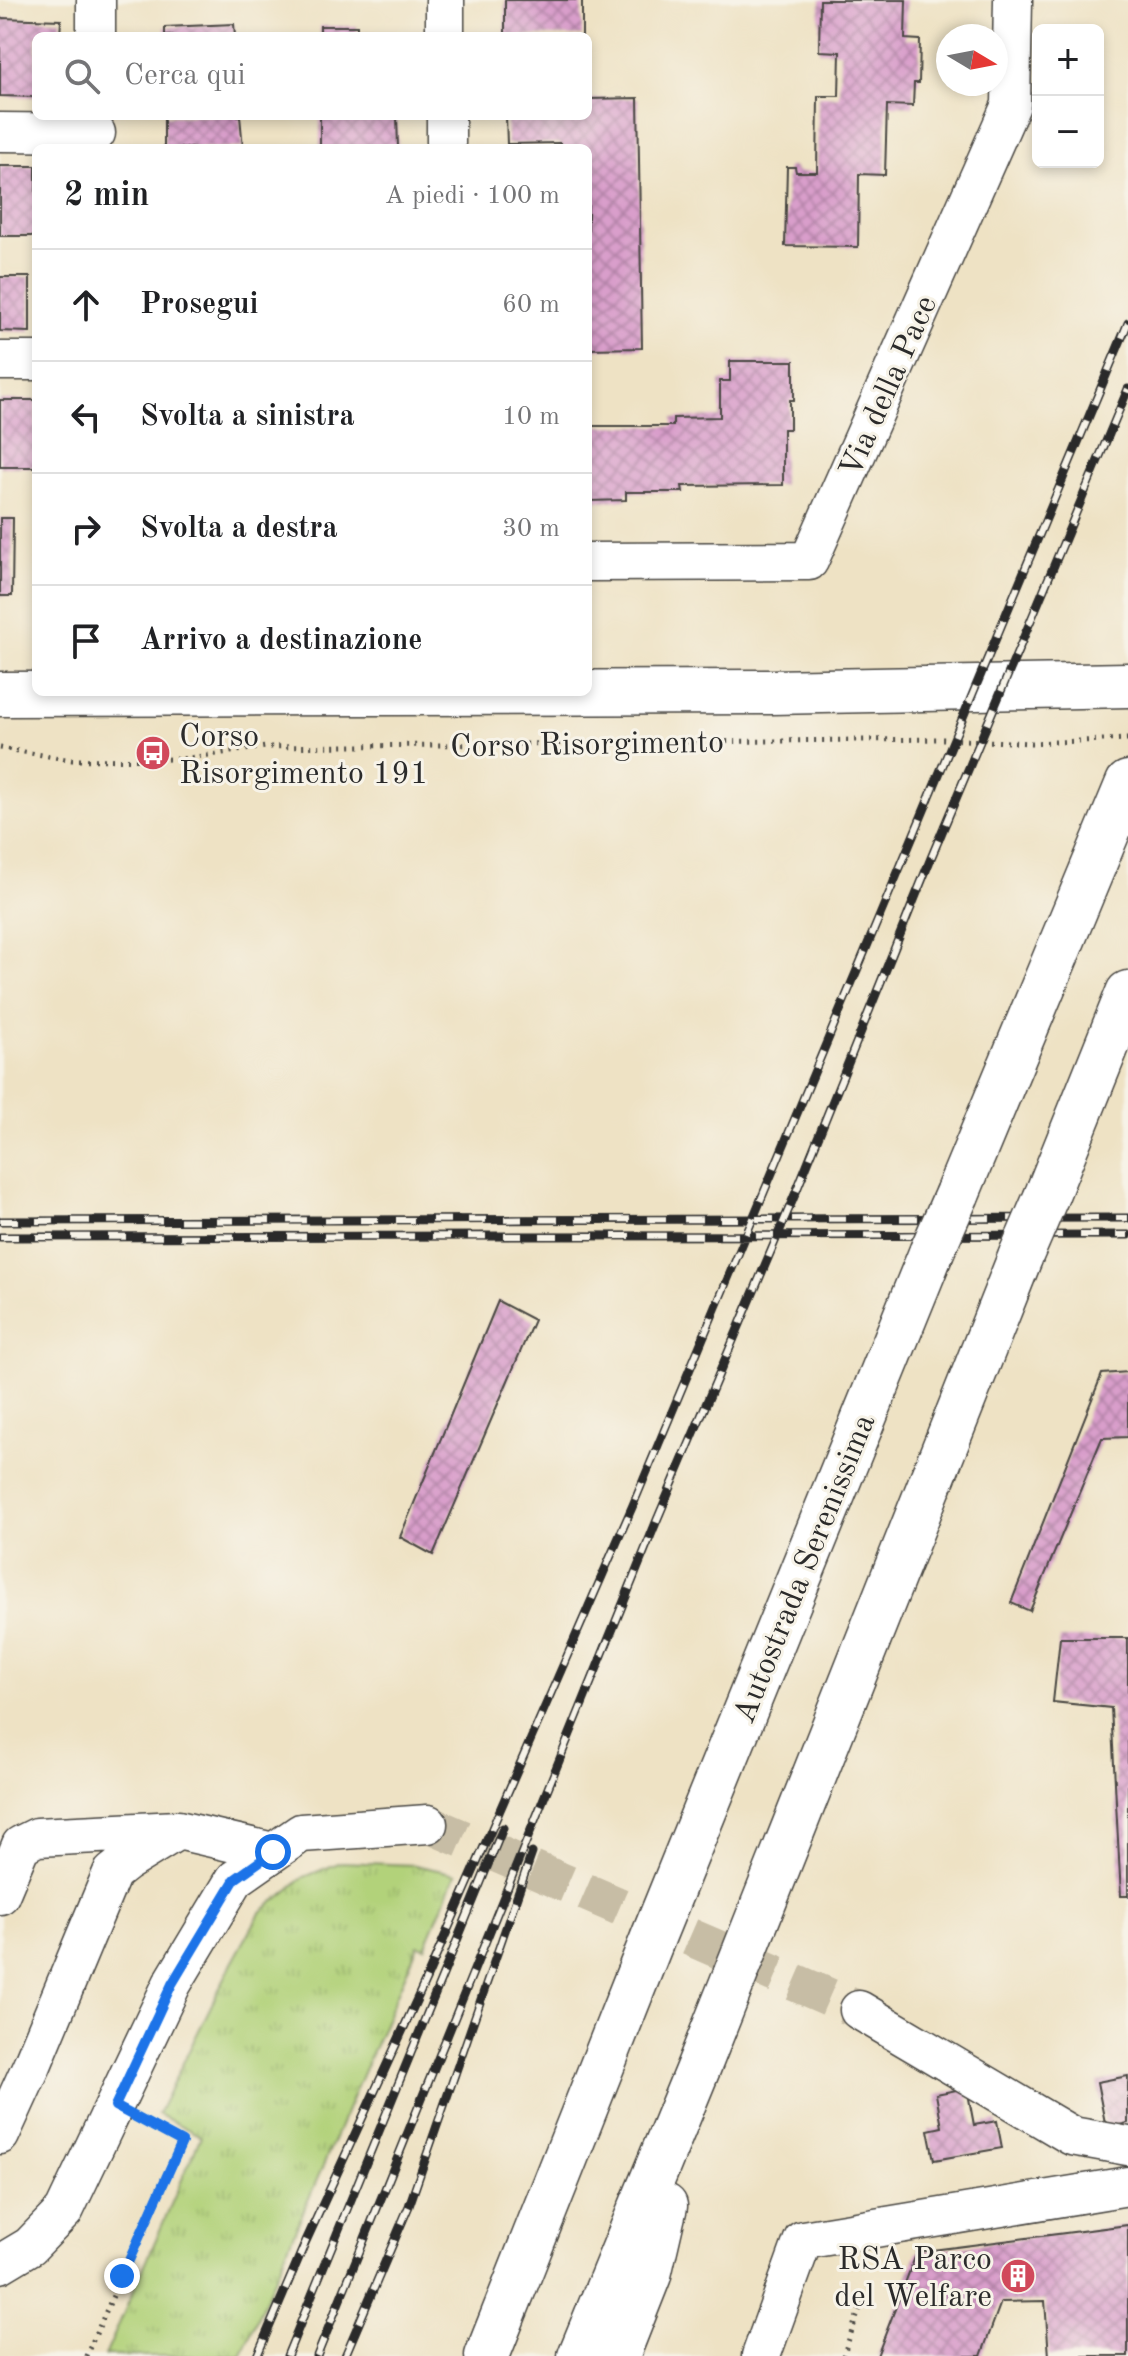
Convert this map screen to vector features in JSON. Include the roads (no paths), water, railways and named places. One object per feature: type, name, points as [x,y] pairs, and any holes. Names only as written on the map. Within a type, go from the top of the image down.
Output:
[{"type":"main road","name":"Corso Risorgimento","points":[[592,693],[1128,685]]},
{"type":"main road","name":"Corso Risorgimento","points":[[0,694],[32,694]]},
{"type":"main road","name":"Autostrada Serenissima","points":[[487,2356],[931,1253],[1128,783]]},
{"type":"main road","points":[[580,2356],[1128,993]]},
{"type":"main road","points":[[617,2356],[649,2275],[699,2066]]},
{"type":"street","points":[[96,0],[96,32]]},
{"type":"street","points":[[445,0],[445,32]]},
{"type":"street","name":"Via della Pace","points":[[592,562],[809,561],[1011,105],[1013,0]]},
{"type":"street","points":[[446,120],[446,144]]},
{"type":"street","points":[[0,132],[96,132]]},
{"type":"street","points":[[0,361],[32,361]]},
{"type":"street","points":[[0,2264],[30,2246],[64,2211],[172,1984],[235,1879],[301,1833],[428,1824]]},
{"type":"street","points":[[0,1895],[21,1845],[37,1837],[178,1830],[273,1852]]},
{"type":"street","points":[[0,2135],[112,1873],[178,1830]]},
{"type":"street","points":[[859,2010],[1072,2136],[1128,2146]]},
{"type":"street","points":[[761,2356],[803,2240],[1128,2186]]},
{"type":"tunnel","points":[[428,1824],[859,2010]]},
{"type":"railway","points":[[257,2356],[428,1975],[633,1505],[1128,323]]},
{"type":"railway","points":[[317,2356],[657,1520],[1128,389]]},
{"type":"railway","points":[[0,1221],[1128,1218]]},
{"type":"railway","points":[[0,1237],[1128,1235]]},
{"type":"railway","points":[[287,2356],[503,1828]]},
{"type":"railway","points":[[345,2356],[409,2206],[532,1853]]},
{"type":"place","name":"Corso Risorgimento 191","points":[[153,753]]},
{"type":"place","name":"RSA Parco del Welfare","points":[[1018,2276]]}]
